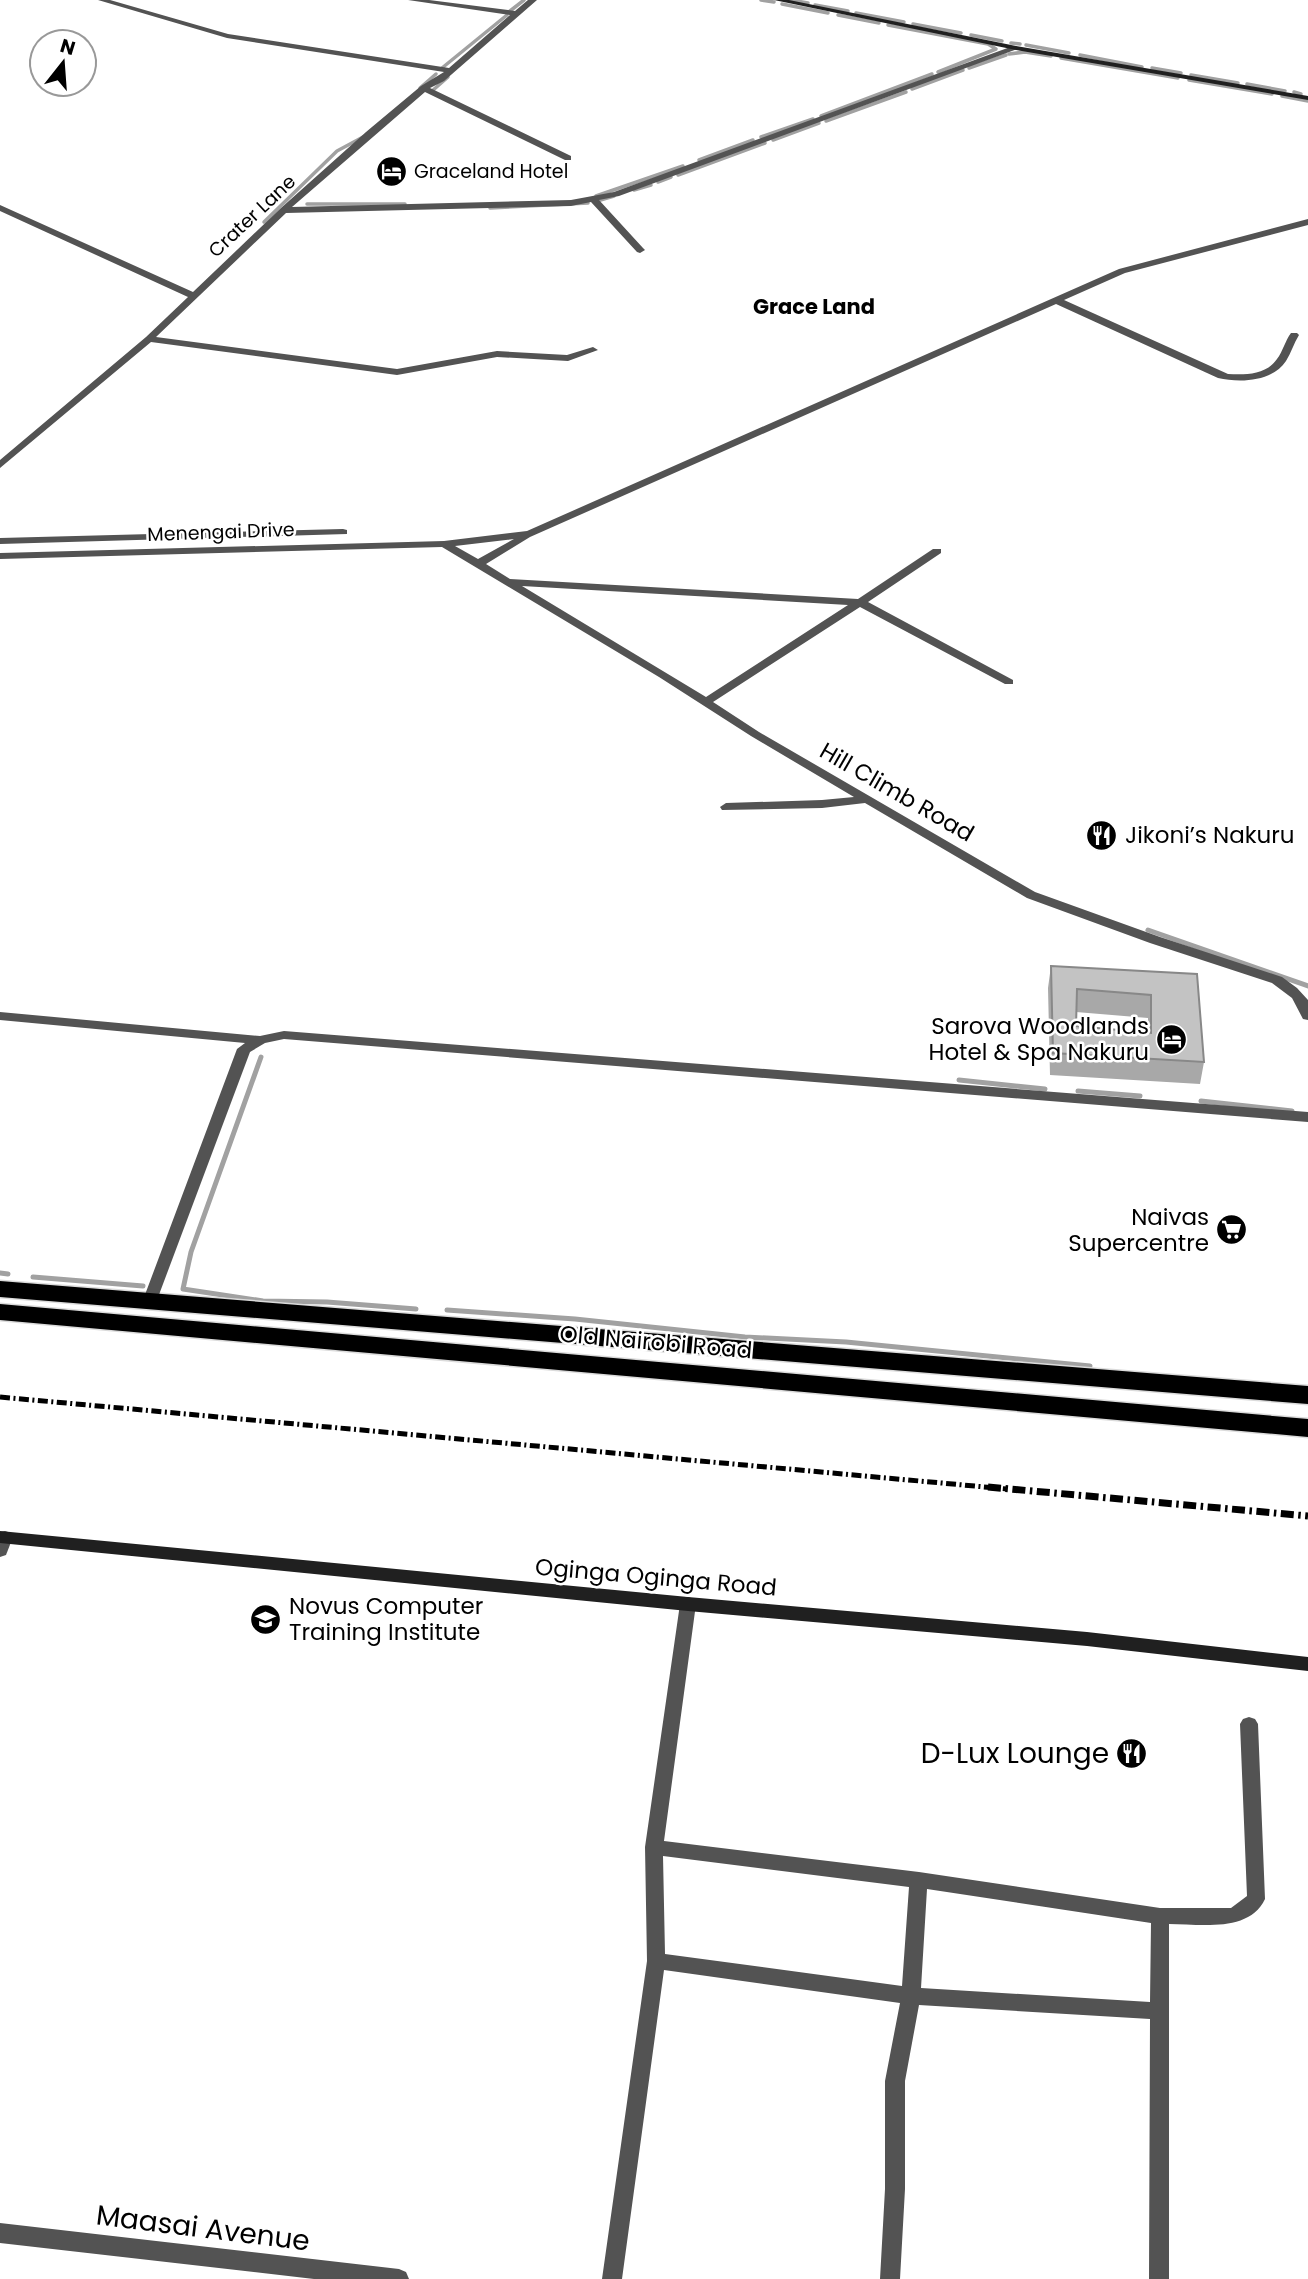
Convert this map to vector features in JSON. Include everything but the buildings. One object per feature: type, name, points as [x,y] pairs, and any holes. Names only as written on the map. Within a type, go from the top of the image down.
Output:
[{"type":"highway","name":"Old Nairobi Road","points":[[0,1289],[1308,1395]]},
{"type":"highway","name":"Old Nairobi Road","points":[[0,1312],[856,1386],[1308,1429]]},
{"type":"street","points":[[102,0],[227,36],[450,71]]},
{"type":"street","points":[[412,0],[517,14]]},
{"type":"street","name":"Crater Lane","points":[[0,465],[149,339],[284,210],[424,88],[450,71],[533,0]]},
{"type":"street","points":[[778,0],[1016,48],[1308,98]]},
{"type":"street","points":[[284,210],[466,208],[594,200],[617,194],[1016,48]]},
{"type":"street","points":[[424,88],[568,158]]},
{"type":"street","points":[[594,200],[640,250]]},
{"type":"street","points":[[0,208],[192,296]]},
{"type":"street","points":[[478,564],[529,534],[1122,271],[1308,222]]},
{"type":"street","points":[[1058,301],[1221,376],[1232,378],[1251,377],[1273,369],[1280,363],[1294,335]]},
{"type":"street","points":[[149,339],[397,372],[498,354],[568,358],[593,350]]},
{"type":"street","points":[[0,541],[342,532]]},
{"type":"street","name":"Menengai Drive","points":[[0,556],[444,544],[529,534]]},
{"type":"street","name":"Hill Climb Road","points":[[444,544],[755,734],[1037,898],[1277,980],[1300,996],[1308,1016]]},
{"type":"street","points":[[706,702],[937,551]]},
{"type":"street","points":[[505,582],[860,602],[1009,682]]},
{"type":"street","points":[[726,807],[821,804],[868,799]]},
{"type":"street","points":[[0,1016],[261,1040]]},
{"type":"street","points":[[150,1300],[244,1049],[261,1040],[284,1035],[1308,1117]]},
{"type":"street","name":"Oginga Oginga Road","points":[[2,1542],[1087,1639],[1308,1664]]},
{"type":"street","points":[[612,2279],[656,1961],[653,1847],[688,1604]]},
{"type":"street","points":[[653,1847],[919,1880],[1160,1916],[1234,1916],[1256,1899],[1249,1724]]},
{"type":"street","points":[[890,2279],[895,2189],[895,2081],[911,1996],[919,1880]]},
{"type":"street","points":[[1159,2279],[1160,1916]]},
{"type":"street","points":[[656,1961],[911,1996],[1160,2011]]},
{"type":"street","name":"Maasai Avenue","points":[[0,2233],[399,2279]]},
{"type":"waterway","points":[[510,11],[524,0]]},
{"type":"waterway","points":[[761,0],[774,2]]},
{"type":"waterway","points":[[791,0],[808,3]]},
{"type":"waterway","points":[[782,4],[828,13]]},
{"type":"waterway","points":[[815,5],[848,11]]},
{"type":"waterway","points":[[856,13],[904,22]]},
{"type":"waterway","points":[[442,68],[507,15]]},
{"type":"waterway","points":[[838,15],[879,23]]},
{"type":"waterway","points":[[913,24],[961,33]]},
{"type":"waterway","points":[[888,25],[988,44],[996,49],[938,72]]},
{"type":"waterway","points":[[971,35],[1002,41]]},
{"type":"waterway","points":[[1011,43],[1020,44]]},
{"type":"waterway","points":[[1026,45],[1069,53]]},
{"type":"waterway","points":[[1009,54],[1025,52],[1051,56]]},
{"type":"waterway","points":[[969,68],[1006,55]]},
{"type":"waterway","points":[[1080,55],[1142,67]]},
{"type":"waterway","points":[[1061,58],[1178,78]]},
{"type":"waterway","points":[[1152,68],[1181,73]]},
{"type":"waterway","points":[[912,89],[963,70]]},
{"type":"waterway","points":[[420,88],[436,74]]},
{"type":"waterway","points":[[821,116],[932,74]]},
{"type":"waterway","points":[[1191,75],[1238,83]]},
{"type":"waterway","points":[[432,91],[448,77]]},
{"type":"waterway","points":[[1189,80],[1272,94]]},
{"type":"waterway","points":[[1247,84],[1285,91]]},
{"type":"waterway","points":[[826,121],[906,92]]},
{"type":"waterway","points":[[1294,92],[1301,94]]},
{"type":"waterway","points":[[1282,96],[1308,101]]},
{"type":"waterway","points":[[761,137],[813,119]]},
{"type":"waterway","points":[[773,140],[819,123]]},
{"type":"waterway","points":[[264,222],[337,151],[363,137]]},
{"type":"waterway","points":[[699,160],[753,140]]},
{"type":"waterway","points":[[678,175],[765,143]]},
{"type":"waterway","points":[[596,196],[683,166]]},
{"type":"waterway","points":[[658,182],[671,177]]},
{"type":"waterway","points":[[634,190],[651,185]]},
{"type":"waterway","points":[[597,201],[614,196]]},
{"type":"waterway","points":[[490,208],[588,203]]},
{"type":"waterway","points":[[307,204],[405,204]]},
{"type":"waterway","points":[[1148,930],[1308,986]]},
{"type":"waterway","points":[[261,1057],[191,1252],[183,1289],[263,1301],[327,1302],[416,1309]]},
{"type":"waterway","points":[[959,1080],[1045,1089]]},
{"type":"waterway","points":[[1078,1091],[1140,1096]]},
{"type":"waterway","points":[[1201,1101],[1292,1111]]},
{"type":"waterway","points":[[0,1273],[8,1274]]},
{"type":"waterway","points":[[33,1277],[143,1286]]},
{"type":"waterway","points":[[447,1310],[575,1319],[745,1337],[846,1342],[1090,1366]]},
{"type":"railway","points":[[0,1397],[1007,1489]]},
{"type":"railway","points":[[988,1487],[1308,1516]]},
{"type":"place","name":"Graceland Hotel","points":[[391,171]]},
{"type":"place","name":"Jikoni’s Nakuru","points":[[1102,835]]},
{"type":"place","name":"Sarova Woodlands Hotel & Spa Nakuru","points":[[1172,1039]]},
{"type":"place","name":"Naivas Supercentre","points":[[1232,1230]]},
{"type":"place","name":"Novus Computer Training Institute","points":[[266,1619]]},
{"type":"place","name":"D-Lux Lounge","points":[[1132,1753]]},
{"type":"district","name":"Grace Land","points":[[814,306]]}]
